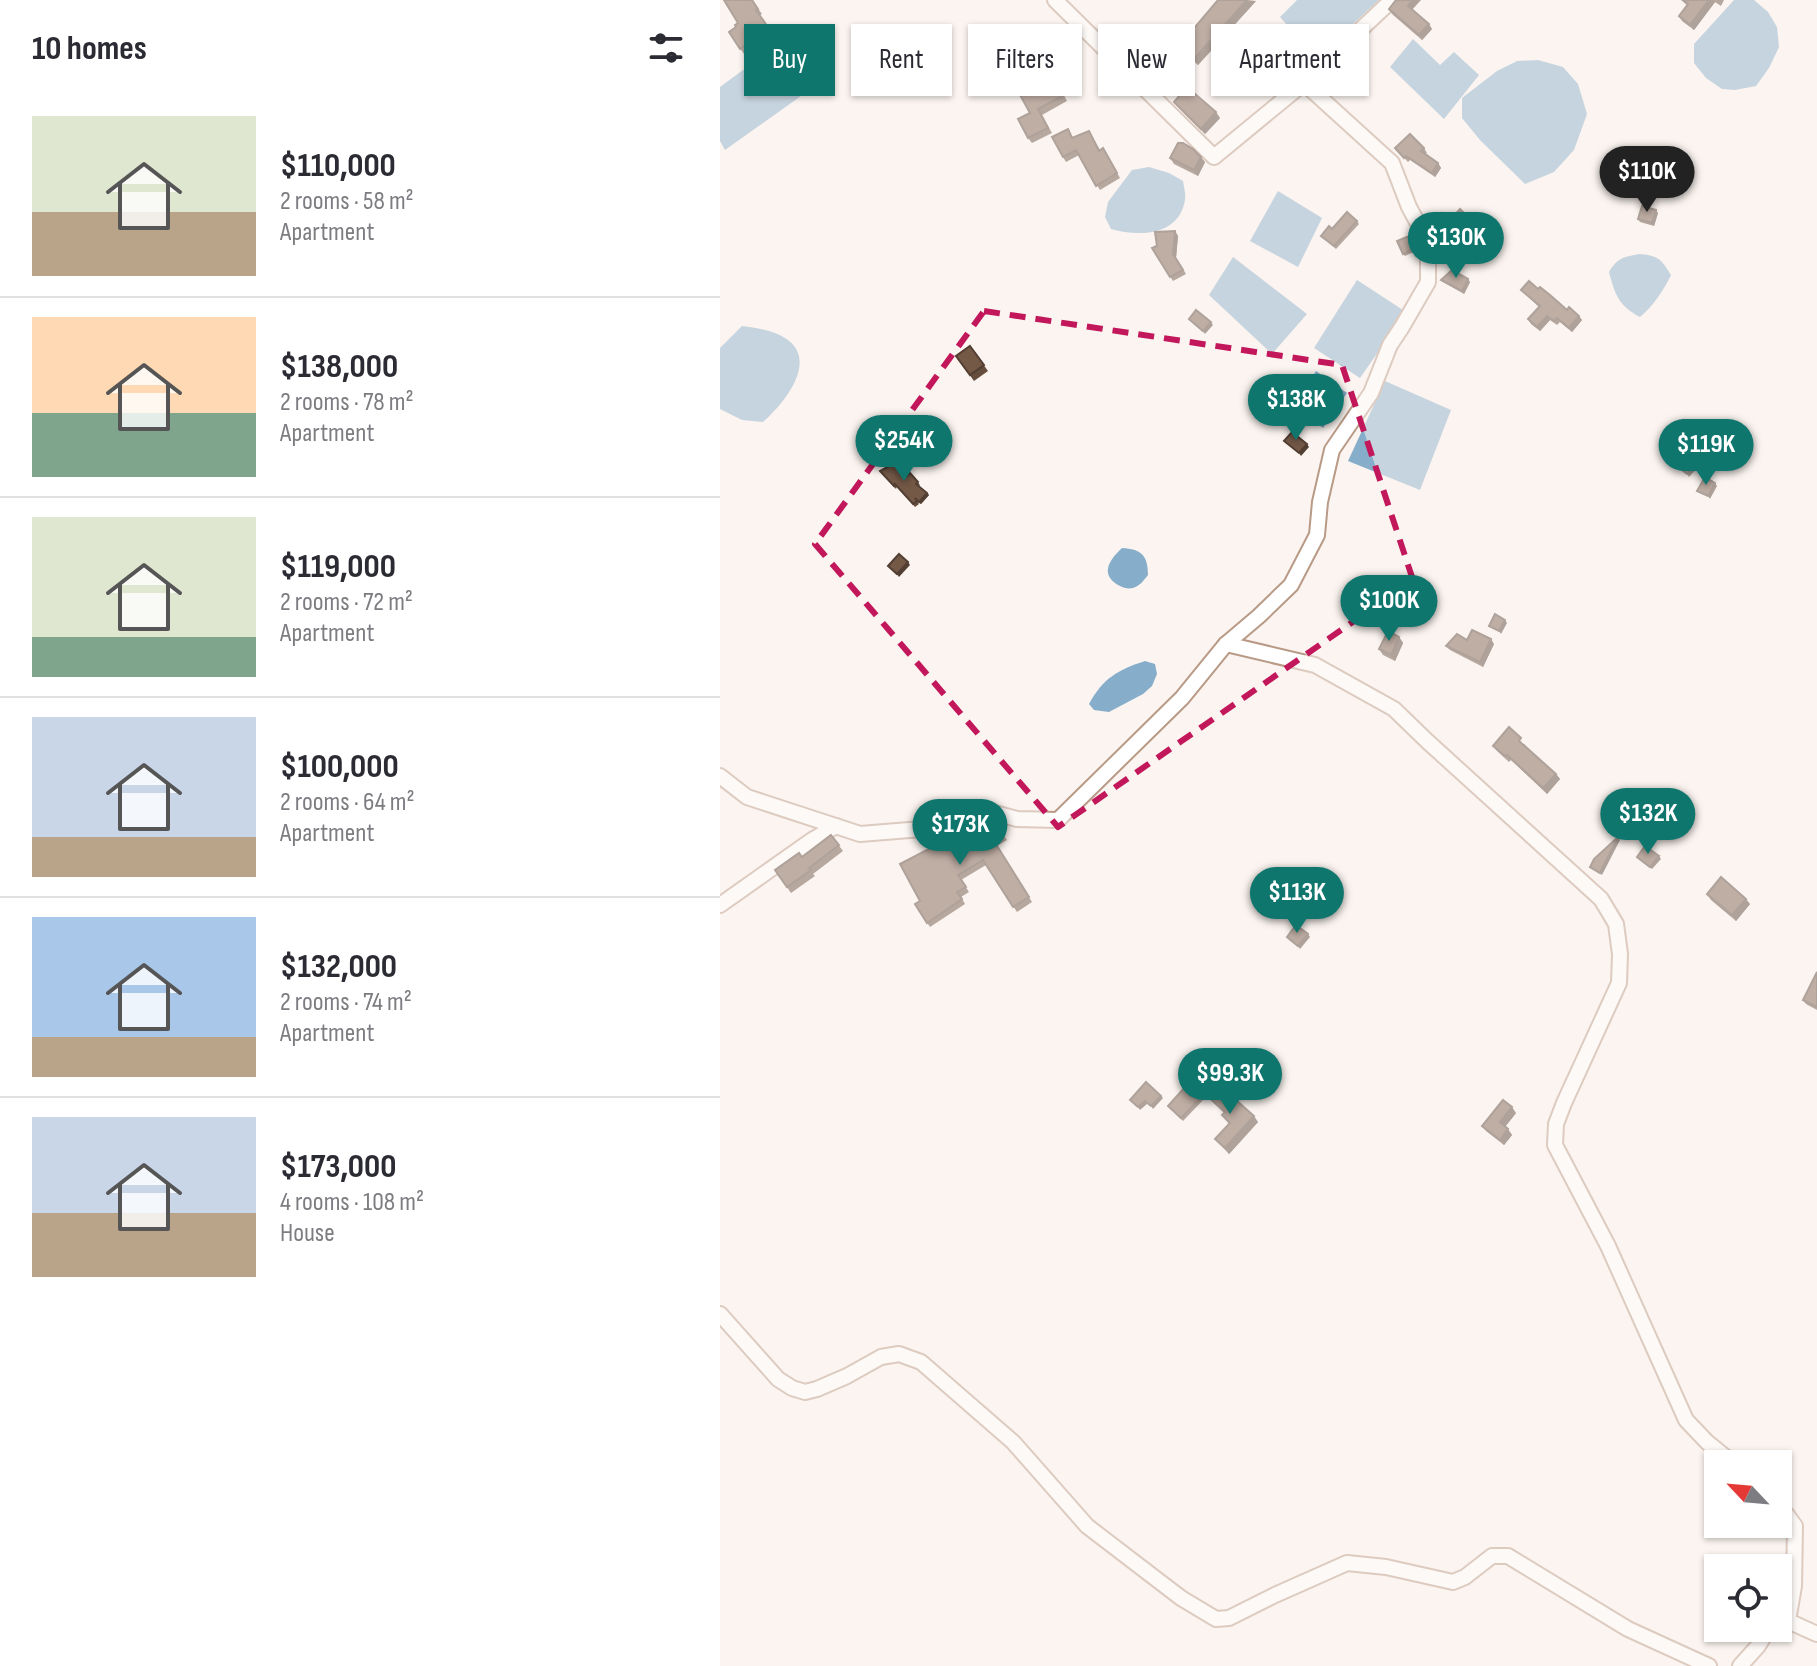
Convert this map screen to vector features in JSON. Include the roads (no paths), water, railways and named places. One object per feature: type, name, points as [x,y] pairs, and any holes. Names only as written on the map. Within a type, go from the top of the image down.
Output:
[{"type":"street","points":[[1055,0],[1214,157],[1288,96]]},
{"type":"street","points":[[1367,24],[1392,0]]},
{"type":"street","points":[[720,776],[747,797],[860,834],[922,829],[980,809],[1017,819],[1058,820],[1182,698],[1226,644],[1291,585],[1317,535],[1320,502],[1332,450],[1371,393],[1390,345],[1428,282],[1428,242],[1409,207],[1392,163],[1318,96]]},
{"type":"street","points":[[1226,644],[1315,665],[1394,709],[1601,899],[1616,924],[1620,954],[1619,983],[1564,1103],[1556,1124],[1555,1145],[1608,1246],[1686,1420],[1717,1450]]},
{"type":"street","points":[[720,905],[836,826]]},
{"type":"street","points":[[720,1314],[778,1379],[805,1392],[847,1376],[881,1357],[899,1354],[921,1362],[1013,1442],[1087,1526],[1181,1598],[1216,1619],[1229,1618],[1347,1563],[1386,1567],[1453,1582],[1465,1577],[1492,1556],[1508,1556],[1628,1629],[1709,1666]]},
{"type":"street","points":[[1792,1522],[1795,1526],[1792,1592]]},
{"type":"street","points":[[1792,1624],[1817,1634]]},
{"type":"street","points":[[1740,1666],[1760,1642]]},
{"type":"water","points":[[1297,0],[1379,0],[1353,24],[1286,24],[1280,17]]},
{"type":"water","points":[[1734,0],[1754,0],[1768,12],[1777,27],[1779,47],[1756,86],[1735,90],[1722,89],[1706,78],[1694,63],[1694,44]]},
{"type":"water","points":[[1413,39],[1440,65],[1454,52],[1479,75],[1444,119],[1390,67]]},
{"type":"water","points":[[1538,60],[1563,67],[1578,84],[1587,114],[1574,150],[1554,172],[1525,184],[1462,118],[1462,98],[1497,71],[1517,61]]},
{"type":"water","points":[[744,69],[744,96],[801,96],[725,150],[720,141],[720,87]]},
{"type":"water","points":[[1149,167],[1183,181],[1185,198],[1181,212],[1175,221],[1156,231],[1134,233],[1111,229],[1105,217],[1108,202],[1132,170]]},
{"type":"water","points":[[1278,191],[1322,218],[1298,267],[1250,241]]},
{"type":"water","points":[[1640,254],[1659,259],[1671,275],[1658,298],[1640,317],[1619,299],[1609,272],[1622,258]]},
{"type":"water","points":[[1233,257],[1307,314],[1272,354],[1209,295]]},
{"type":"water","points":[[1357,280],[1406,312],[1360,378],[1314,348]]},
{"type":"water","points":[[742,326],[780,335],[795,347],[799,358],[795,382],[763,422],[742,420],[720,409],[720,348]]},
{"type":"water","points":[[1316,371],[1347,393],[1323,428],[1295,406]]},
{"type":"water","points":[[1385,381],[1451,410],[1420,490],[1348,461]]},
{"type":"water","points":[[1122,548],[1139,552],[1147,562],[1148,575],[1133,588],[1120,586],[1108,572],[1110,562]]},
{"type":"water","points":[[1145,661],[1155,664],[1157,674],[1152,686],[1109,712],[1094,710],[1089,704],[1106,681]]}]
